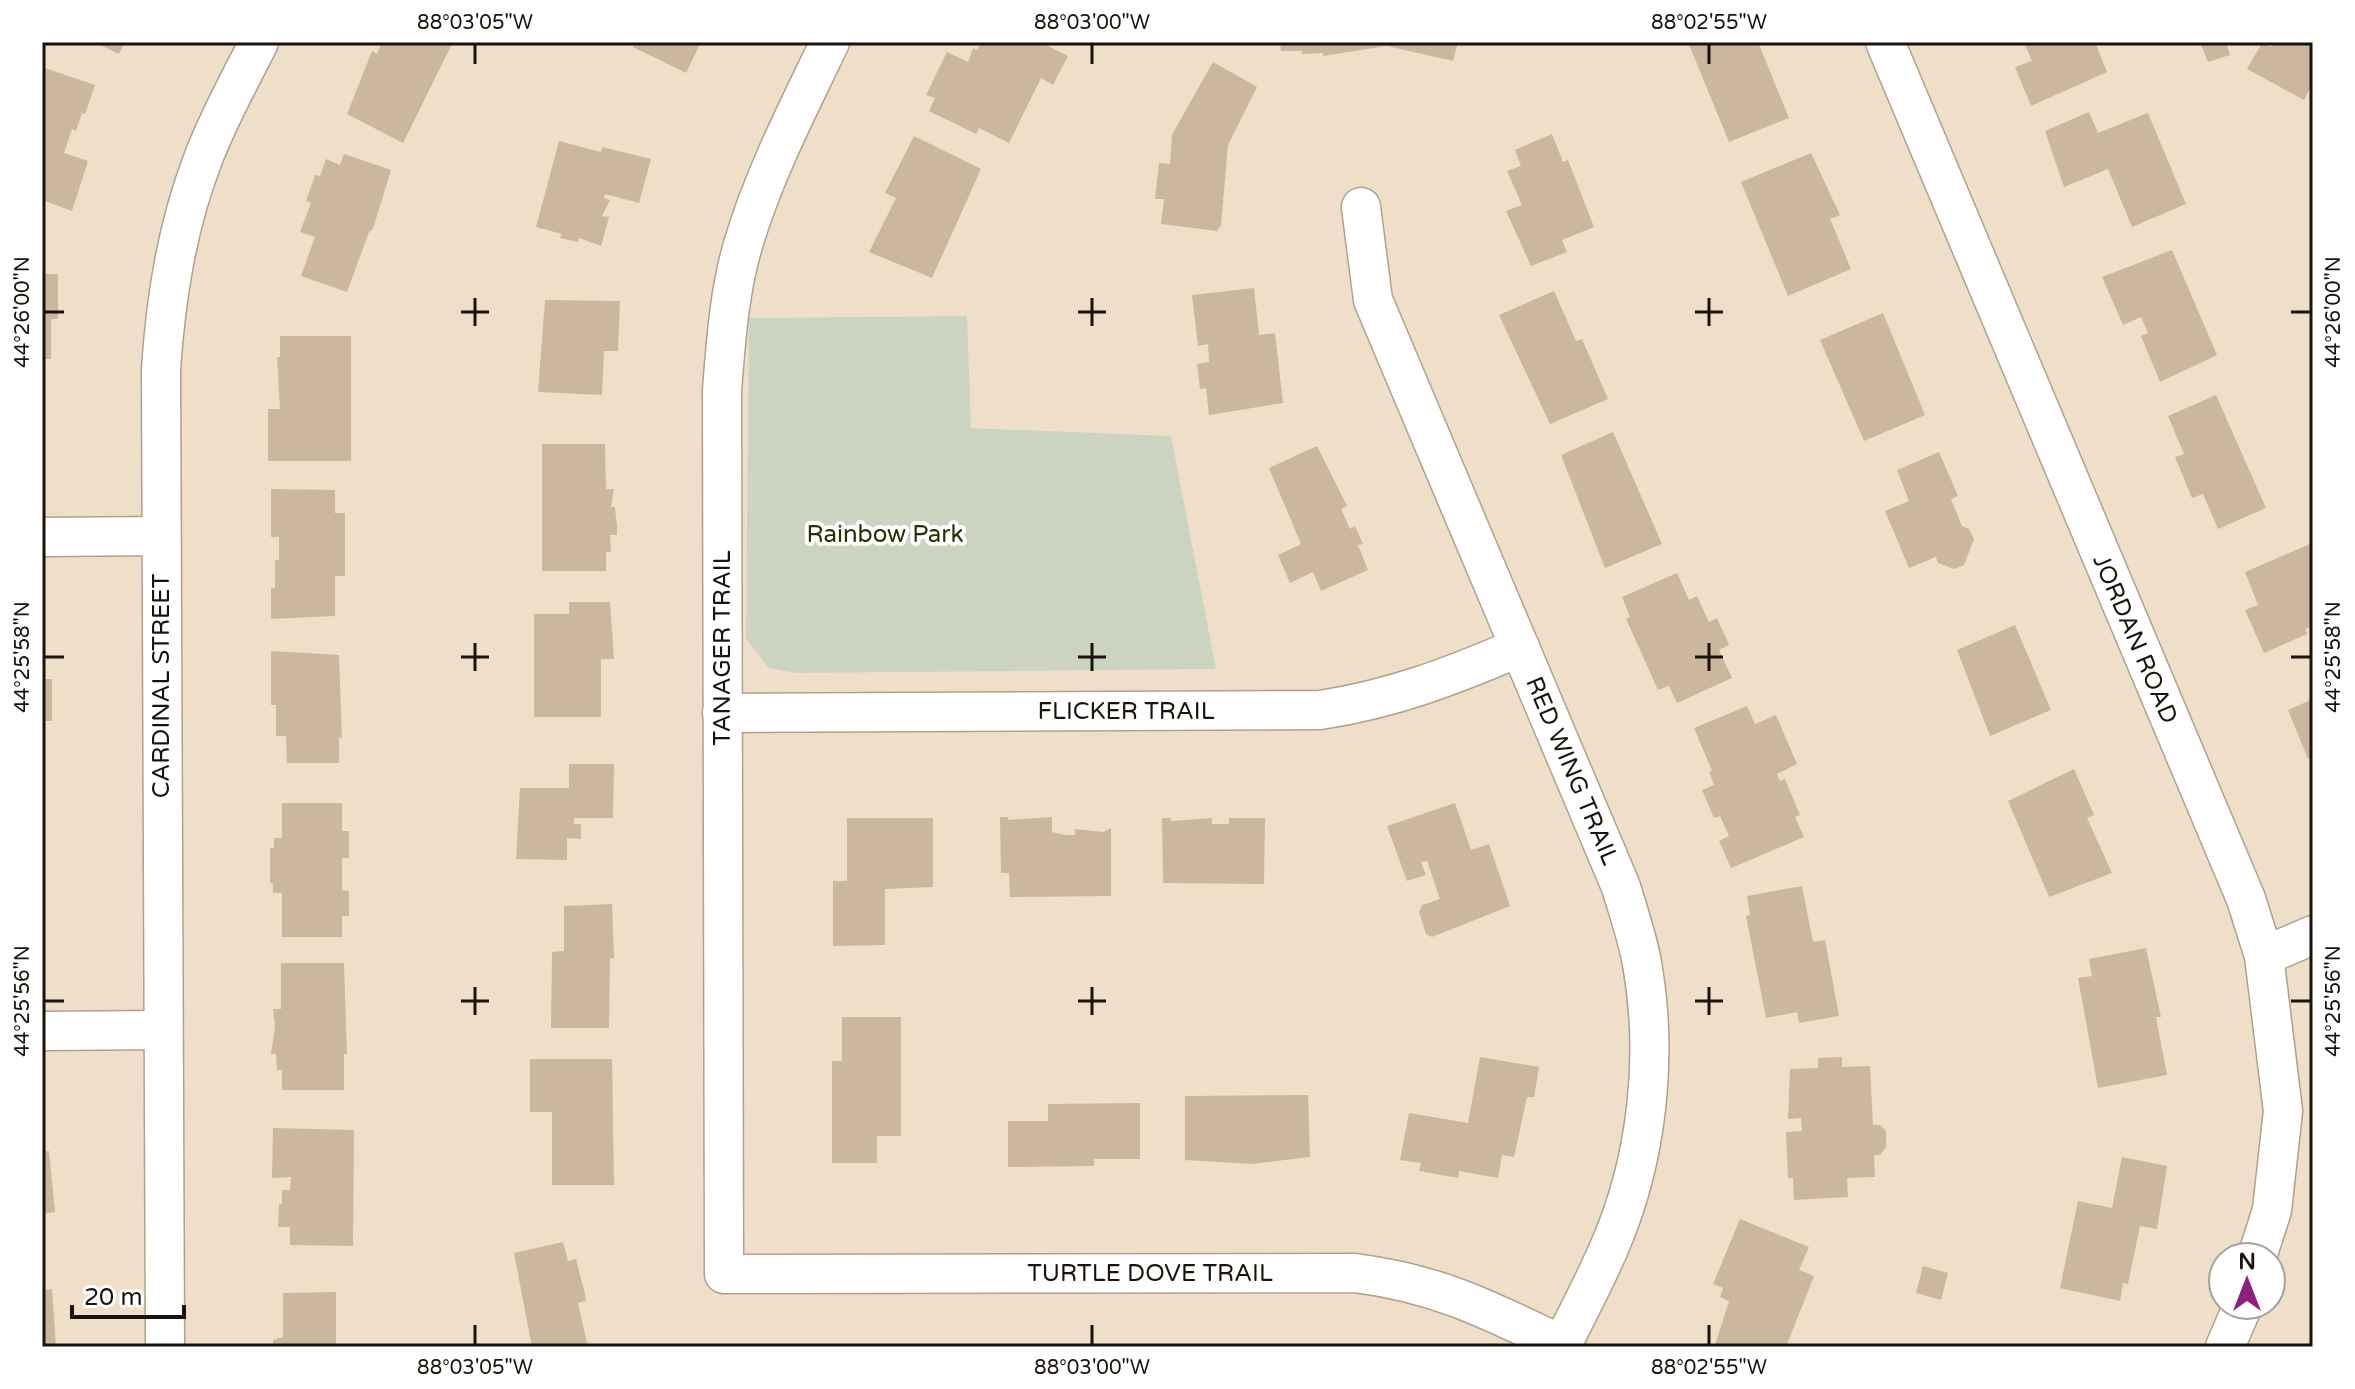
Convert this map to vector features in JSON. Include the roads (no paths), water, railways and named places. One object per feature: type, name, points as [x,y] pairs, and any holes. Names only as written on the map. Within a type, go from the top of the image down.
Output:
[{"type":"street","name":"CARDINAL STREET","points":[[165,1347],[161,369],[169,282],[181,225],[203,157],[259,42]]},
{"type":"street","name":"TANAGER TRAIL","points":[[724,1274],[722,390],[728,318],[742,247],[769,168],[830,42]]},
{"type":"street","name":"JORDAN ROAD","points":[[1885,42],[2246,899],[2264,956],[2283,1111],[2272,1210],[2262,1241]]},
{"type":"street","name":"RED WING TRAIL","points":[[1361,207],[1373,300],[1621,887],[1641,958],[1649,1027],[1647,1104],[1633,1181],[1610,1246],[1561,1346]]},
{"type":"street","points":[[42,537],[161,536]]},
{"type":"street","name":"FLICKER TRAIL","points":[[722,713],[1320,710],[1378,701],[1443,680],[1520,647]]},
{"type":"street","points":[[2264,956],[2313,935]]},
{"type":"street","points":[[42,1031],[162,1030]]},
{"type":"street","name":"TURTLE DOVE TRAIL","points":[[724,1274],[1355,1273],[1405,1279],[1464,1297],[1561,1346]]},
{"type":"street","points":[[2225,1347],[2236,1321]]},
{"type":"park label","name":"Rainbow Park","points":[[885,534]]}]
